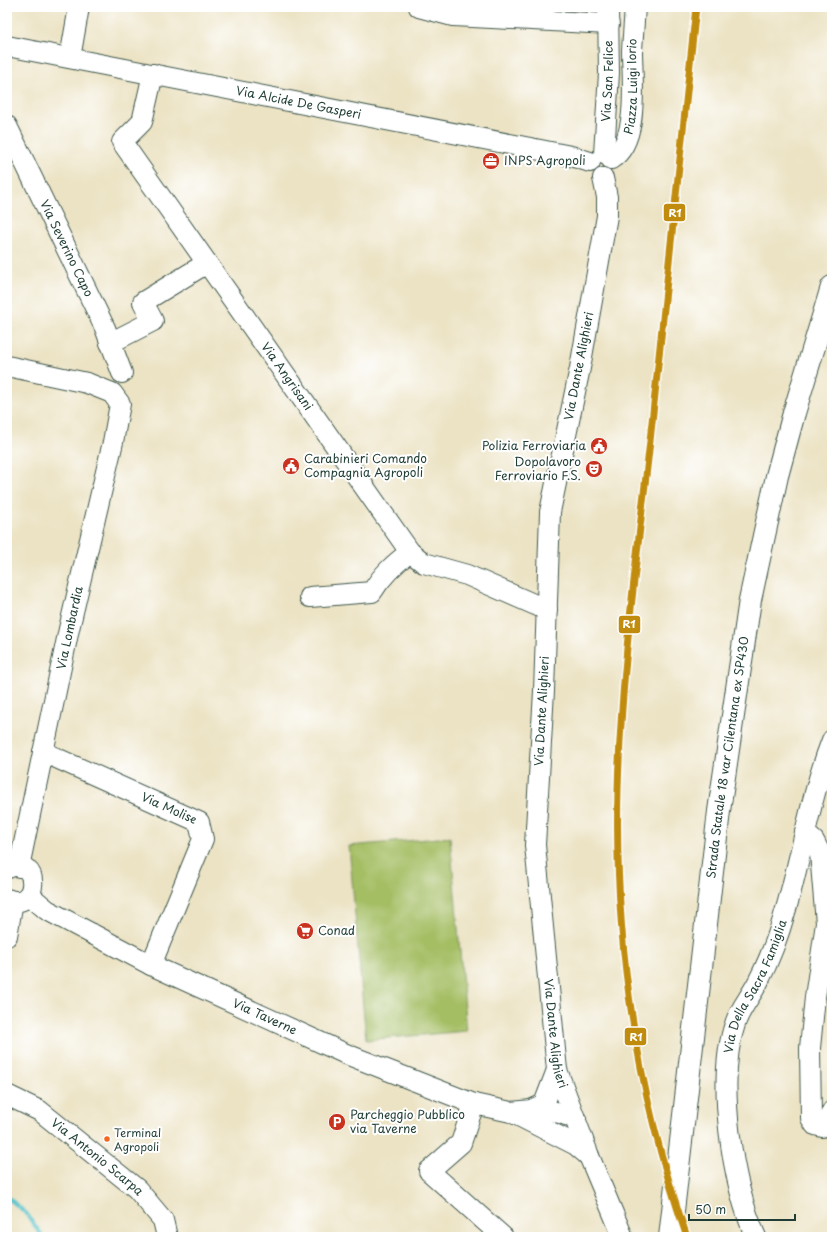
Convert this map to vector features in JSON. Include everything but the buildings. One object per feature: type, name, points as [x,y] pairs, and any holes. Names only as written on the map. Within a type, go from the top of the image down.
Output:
[{"type":"highway","name":"Strada Statale 18 var Cilentana ex SP430","points":[[670,1237],[720,803],[750,600],[777,476],[794,413],[832,287]]},
{"type":"street","points":[[70,58],[79,7]]},
{"type":"street","points":[[419,7],[454,16],[608,16]]},
{"type":"street","name":"Piazza Luigi Iorio","points":[[602,159],[622,150],[629,130],[633,100],[632,48],[635,7]]},
{"type":"street","name":"Via San Felice","points":[[602,159],[610,73],[608,16]]},
{"type":"street","name":"Via Alcide De Gasperi","points":[[7,46],[571,156],[602,159]]},
{"type":"street","name":"Via Angrisani","points":[[153,74],[142,122],[122,142],[410,552],[424,563],[467,575],[547,610]]},
{"type":"street","name":"Via Severino Capo","points":[[7,126],[105,328],[122,373]]},
{"type":"street","name":"Via Dante Alighieri","points":[[602,159],[592,173],[603,178],[607,197],[607,216],[580,368],[550,512],[544,691],[535,845],[557,1070],[589,1156],[623,1237]]},
{"type":"street","points":[[110,343],[153,321],[143,302],[207,263]]},
{"type":"street","name":"Via Lombardia","points":[[7,366],[87,383],[112,393],[120,404],[43,752],[13,868]]},
{"type":"street","points":[[310,597],[372,592],[381,578],[394,564],[410,552]]},
{"type":"street","name":"Via Della Sacra Famiglia","points":[[756,1237],[748,1218],[727,1115],[727,1071],[729,1042],[735,1022],[768,964],[786,909],[805,833],[832,740]]},
{"type":"street","name":"Via Molise","points":[[43,752],[199,822],[203,838],[151,965]]},
{"type":"street","points":[[805,833],[814,841],[820,853],[826,923],[815,997],[810,1048],[811,1118],[815,1125],[822,1127],[828,1124],[832,1111]]},
{"type":"street","points":[[7,936],[16,898],[33,886],[31,876],[24,868],[13,868]]},
{"type":"street","name":"Via Taverne","points":[[16,898],[47,910],[151,965],[346,1054],[474,1104],[536,1118],[558,1111],[576,1119]]},
{"type":"street","points":[[557,1070],[544,1104],[536,1118],[576,1145],[589,1156]]},
{"type":"street","name":"Via Antonio Scarpa","points":[[7,1095],[40,1111],[137,1189],[163,1220],[167,1237]]},
{"type":"street","points":[[474,1104],[461,1143],[429,1171],[503,1237]]},
{"type":"green space","points":[[450,837],[467,1031],[366,1040],[349,846]]},
{"type":"waterway","points":[[7,1197],[26,1213],[43,1237]]},
{"type":"transit line","name":"R1","points":[[687,1237],[655,1128],[642,1072],[632,1016],[620,903],[618,789],[622,702],[630,615],[662,333],[696,7]]},
{"type":"place","name":"INPS Agropoli","points":[[491,161]]},
{"type":"place","name":"Polizia Ferroviaria","points":[[599,446]]},
{"type":"place","name":"Carabinieri Comando Compagnia Agropoli","points":[[291,466]]},
{"type":"place","name":"Dopolavoro Ferroviario F.S.","points":[[594,469]]},
{"type":"place","name":"Conad","points":[[305,931]]},
{"type":"place","name":"Parcheggio Pubblico via Taverne","points":[[337,1122]]},
{"type":"place","name":"Terminal Agropoli","points":[[107,1139]]}]
